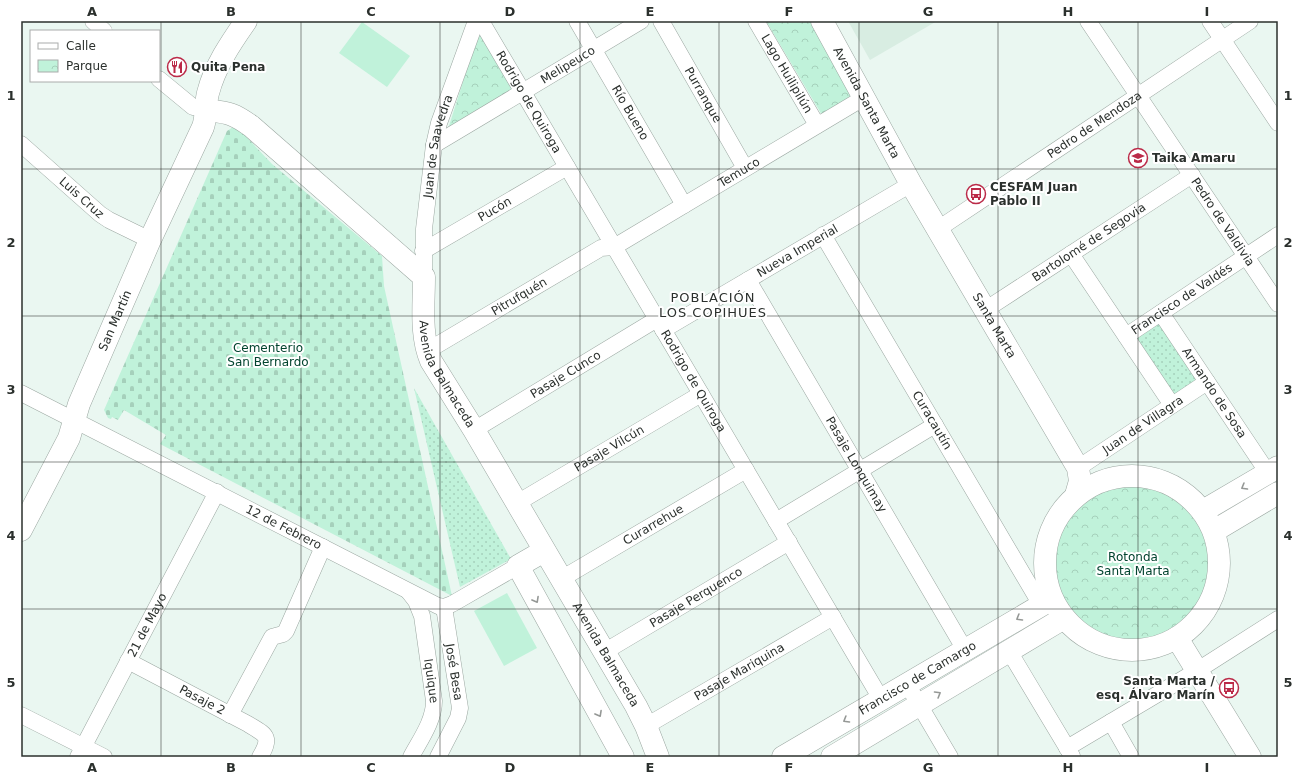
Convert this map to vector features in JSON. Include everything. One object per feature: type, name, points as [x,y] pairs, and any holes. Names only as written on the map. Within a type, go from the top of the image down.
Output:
[{"type":"street","points":[[93,21],[103,30]]},
{"type":"street","name":"San Martín","points":[[21,530],[69,438],[80,404],[150,240],[201,131],[206,118],[208,95],[217,67],[226,50],[246,21]]},
{"type":"street","name":"Juan de Saavedra","points":[[424,277],[424,229],[434,145],[439,123],[476,21]]},
{"type":"street","name":"Rodrigo de Quiroga","points":[[481,21],[882,699]]},
{"type":"street","name":"Río Bueno","points":[[577,21],[684,205]]},
{"type":"street","name":"Melipeuco","points":[[434,145],[641,21]]},
{"type":"street","name":"Purranque","points":[[661,21],[745,168]]},
{"type":"street","name":"Lago Huilipilún","points":[[756,21],[817,125]]},
{"type":"street","name":"Avenida Santa Marta","points":[[822,21],[865,97],[911,184]]},
{"type":"street","name":"Pedro de Valdivia","points":[[1088,21],[1278,304]]},
{"type":"street","points":[[1210,21],[1278,123]]},
{"type":"street","name":"Pedro de Mendoza","points":[[938,230],[1250,21]]},
{"type":"street","points":[[160,80],[193,108],[234,114],[251,126],[424,277]]},
{"type":"street","name":"Temuco","points":[[614,247],[865,97]]},
{"type":"street","name":"Luis Cruz","points":[[21,144],[100,214],[116,224],[150,240]]},
{"type":"street","name":"Pucón","points":[[423,251],[567,167]]},
{"type":"street","name":"Bartolomé de Segovia","points":[[986,310],[1192,175]]},
{"type":"street","name":"Santa Marta","points":[[911,184],[1078,468],[1080,481],[1076,495]]},
{"type":"street","name":"Nueva Imperial","points":[[660,324],[748,280],[911,184]]},
{"type":"street","name":"Curacautín","points":[[823,235],[935,425],[1047,602]]},
{"type":"street","name":"Francisco de Valdés","points":[[1126,336],[1278,235]]},
{"type":"street","name":"Pitrufquén","points":[[427,352],[601,248],[614,247]]},
{"type":"street","points":[[1071,254],[1172,405]]},
{"type":"street","name":"Avenida Balmaceda","points":[[424,277],[424,340],[431,361],[517,502],[544,551],[636,706],[646,726],[658,757]]},
{"type":"street","name":"Pasaje Lonquimay","points":[[748,280],[965,650]]},
{"type":"street","name":"Armando de Sosa","points":[[1161,313],[1207,382],[1273,470]]},
{"type":"street","name":"Pasaje Cunco","points":[[474,430],[660,324]]},
{"type":"street","name":"Juan de Villagra","points":[[1078,468],[1207,382]]},
{"type":"street","name":"12 de Febrero","points":[[21,393],[436,605],[444,607]]},
{"type":"street","name":"Pasaje Vilcún","points":[[517,502],[701,394]]},
{"type":"street","points":[[776,521],[935,425]]},
{"type":"street","name":"Santa Marta","points":[[1078,468],[1100,481]]},
{"type":"street","name":"Curarrehue","points":[[561,579],[746,470]]},
{"type":"street","points":[[1203,511],[1273,470]]},
{"type":"street","points":[[1125,475],[1151,477],[1174,486],[1185,493],[1203,511],[1214,531],[1218,546],[1220,561],[1219,576],[1209,605],[1190,629],[1165,644],[1152,648],[1138,650],[1117,648],[1097,643],[1085,636],[1074,628],[1047,602],[1045,551],[1049,535],[1055,520],[1064,507],[1076,495],[1089,486],[1113,477],[1125,475]]},
{"type":"street","name":"21 de Mayo","points":[[80,752],[217,492]]},
{"type":"street","points":[[1214,531],[1278,493]]},
{"type":"street","name":"Pasaje Perquenco","points":[[604,652],[789,542]]},
{"type":"street","points":[[230,715],[272,637],[286,631],[322,547]]},
{"type":"street","points":[[424,624],[432,615],[444,607],[452,604],[544,551]]},
{"type":"street","points":[[518,566],[623,757]]},
{"type":"street","name":"Iquique","points":[[408,590],[420,609],[424,624],[434,695],[434,707],[430,719],[411,757]]},
{"type":"street","name":"Francisco de Camargo","points":[[783,757],[1047,602]]},
{"type":"street","name":"José Besa","points":[[438,757],[458,718],[460,708],[444,607]]},
{"type":"street","name":"Pasaje Mariquina","points":[[646,726],[833,617]]},
{"type":"street","name":"Francisco de Camargo","points":[[832,757],[1064,618]]},
{"type":"street","points":[[1008,651],[1070,752],[1111,722],[1198,670],[1278,619]]},
{"type":"street","points":[[1177,638],[1250,757]]},
{"type":"street","name":"Pasaje 2","points":[[128,662],[248,724],[264,734],[266,738],[263,752]]},
{"type":"street","points":[[907,684],[950,757]]},
{"type":"street","points":[[21,715],[80,752],[104,757]]},
{"type":"street","points":[[1111,722],[1131,757]]},
{"type":"shaded area","points":[[848,21],[937,21],[870,60]]},
{"type":"green space","points":[[766,21],[812,21],[853,98],[822,115]]},
{"type":"green space","points":[[362,22],[410,56],[387,87],[339,53]]},
{"type":"green space","points":[[479,31],[513,89],[448,129]]},
{"type":"green space","name":"Cementerio San Bernardo","points":[[233,127],[240,130],[272,164],[382,256],[384,286],[452,596],[160,444],[166,435],[124,410],[118,420],[112,417],[111,419],[108,418],[104,410],[227,131]]},
{"type":"green space","points":[[1160,322],[1201,383],[1175,399],[1136,338]]},
{"type":"green space","points":[[414,388],[511,559],[460,587]]},
{"type":"green space","name":"Rotonda Santa Marta","points":[[1133,482],[1157,486],[1178,496],[1191,506],[1201,519],[1211,540],[1215,564],[1211,588],[1201,609],[1191,622],[1178,632],[1157,642],[1133,646],[1109,642],[1088,632],[1075,622],[1065,609],[1055,588],[1051,564],[1055,540],[1065,519],[1075,506],[1088,496],[1109,486]]},
{"type":"green space","points":[[507,593],[537,648],[504,666],[474,611]]},
{"type":"place","name":"Quita Pena","points":[[177,67]]},
{"type":"place","name":"Taika Amaru","points":[[1138,158]]},
{"type":"place","name":"CESFAM Juan Pablo II","points":[[976,194]]},
{"type":"place","name":"Santa Marta / esq. Álvaro Marín","points":[[1229,688]]},
{"type":"district","name":"POBLACIÓN LOS COPIHUES","points":[[713,304]]}]
